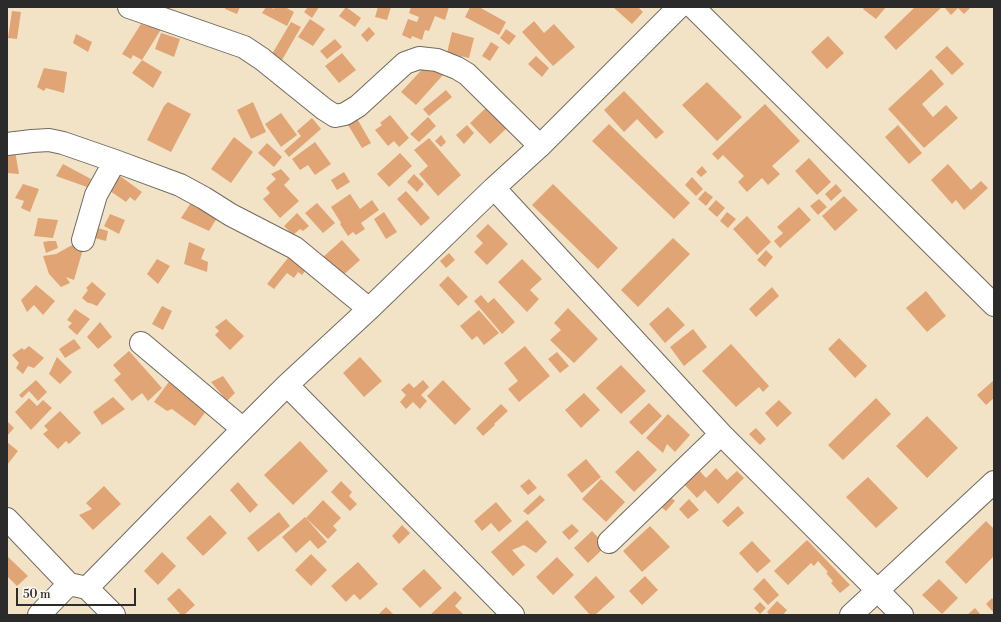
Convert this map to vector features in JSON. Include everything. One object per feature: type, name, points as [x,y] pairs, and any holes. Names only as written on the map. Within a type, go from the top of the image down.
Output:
[{"type":"street","points":[[129,7],[244,47],[262,58],[324,109],[335,116],[345,114],[358,106],[405,63],[419,58],[437,60],[457,68],[467,74],[540,146]]},
{"type":"street","points":[[39,615],[78,586],[243,429],[287,385],[540,146],[679,7]]},
{"type":"street","points":[[693,7],[994,305]]},
{"type":"street","points":[[7,144],[32,140],[49,140],[63,143],[180,185],[231,215],[295,248],[369,309]]},
{"type":"street","points":[[83,240],[96,195],[115,161]]},
{"type":"street","points":[[494,188],[721,434],[902,615]]},
{"type":"street","points":[[141,343],[243,429]]},
{"type":"street","points":[[287,385],[513,615]]},
{"type":"street","points":[[609,542],[721,434]]},
{"type":"street","points":[[852,615],[994,482]]},
{"type":"street","points":[[7,519],[78,586],[114,615]]},
{"type":"building","points":[[226,7],[240,7],[237,14],[225,9]]},
{"type":"building","points":[[266,7],[274,9],[275,7],[285,7],[294,12],[287,26],[262,13]]},
{"type":"building","points":[[308,7],[319,7],[312,18],[304,12]]},
{"type":"building","points":[[346,7],[361,18],[355,27],[339,16]]},
{"type":"building","points":[[378,7],[391,7],[387,20],[375,17]]},
{"type":"building","points":[[411,7],[449,7],[445,20],[435,16],[429,31],[425,30],[422,40],[412,36],[411,39],[402,35],[408,19],[417,22],[419,17],[409,13]]},
{"type":"building","points":[[470,7],[479,7],[506,22],[499,35],[465,17]]},
{"type":"building","points":[[613,7],[638,7],[643,12],[632,24]]},
{"type":"building","points":[[865,7],[886,7],[876,19],[863,9]]},
{"type":"building","points":[[915,7],[942,7],[896,50],[884,37]]},
{"type":"building","points":[[944,7],[971,7],[964,14],[958,8],[951,15]]},
{"type":"building","points":[[12,11],[21,12],[17,39],[8,38]]},
{"type":"building","points":[[152,16],[165,23],[142,60],[133,55],[131,59],[122,54],[141,24],[147,26]]},
{"type":"building","points":[[310,19],[325,29],[313,46],[298,37]]},
{"type":"building","points":[[534,21],[544,33],[554,24],[575,47],[553,66],[522,32]]},
{"type":"building","points":[[291,22],[301,27],[282,60],[272,54]]},
{"type":"building","points":[[369,27],[375,34],[367,42],[361,35]]},
{"type":"building","points":[[506,29],[516,36],[509,45],[500,38]]},
{"type":"building","points":[[452,32],[474,38],[469,58],[447,53]]},
{"type":"building","points":[[161,33],[180,39],[174,57],[155,49]]},
{"type":"building","points":[[76,34],[92,42],[88,52],[73,43]]},
{"type":"building","points":[[828,36],[844,53],[827,69],[811,52]]},
{"type":"building","points":[[335,39],[342,47],[327,59],[320,51]]},
{"type":"building","points":[[491,42],[499,47],[490,61],[482,56]]},
{"type":"building","points":[[947,46],[964,64],[952,75],[935,57]]},
{"type":"building","points":[[342,53],[356,70],[339,83],[325,66]]},
{"type":"building","points":[[536,56],[549,68],[542,77],[528,64]]},
{"type":"building","points":[[142,60],[162,72],[153,88],[132,73]]},
{"type":"building","points":[[429,62],[443,75],[416,105],[401,92]]},
{"type":"building","points":[[44,68],[67,72],[64,93],[46,88],[44,91],[37,87]]},
{"type":"building","points":[[931,69],[944,84],[922,104],[933,117],[946,105],[958,118],[924,148],[888,109]]},
{"type":"building","points":[[707,82],[742,117],[717,141],[682,105]]},
{"type":"building","points":[[446,90],[452,97],[429,116],[423,109]]},
{"type":"building","points":[[624,91],[664,132],[656,139],[637,119],[624,132],[604,110]]},
{"type":"building","points":[[168,102],[191,114],[171,152],[147,140],[164,106]]},
{"type":"building","points":[[253,102],[266,132],[251,139],[237,110]]},
{"type":"building","points":[[765,104],[800,141],[772,166],[780,174],[768,185],[762,178],[747,192],[738,182],[744,176],[723,155],[718,160],[712,154]]},
{"type":"building","points":[[489,105],[509,126],[490,144],[470,123]]},
{"type":"building","points":[[281,113],[297,135],[281,147],[265,124]]},
{"type":"building","points":[[355,115],[371,143],[362,148],[345,120]]},
{"type":"building","points":[[390,115],[409,138],[399,147],[394,141],[388,146],[375,130],[382,125],[380,123]]},
{"type":"building","points":[[428,117],[436,126],[419,142],[410,134]]},
{"type":"building","points":[[312,118],[321,129],[289,157],[284,151],[301,136],[297,131]]},
{"type":"building","points":[[609,124],[690,203],[674,219],[592,141]]},
{"type":"building","points":[[467,125],[474,133],[464,144],[456,135]]},
{"type":"building","points":[[898,125],[922,153],[909,164],[885,137]]},
{"type":"building","points":[[441,135],[446,142],[441,147],[435,141]]},
{"type":"building","points":[[234,137],[253,152],[231,183],[211,169]]},
{"type":"building","points":[[429,138],[461,175],[438,196],[419,174],[428,166],[414,150]]},
{"type":"building","points":[[315,142],[331,164],[315,175],[308,165],[300,170],[292,159]]},
{"type":"building","points":[[267,143],[282,157],[274,167],[258,153]]},
{"type":"building","points":[[7,146],[15,151],[19,174],[7,173]]},
{"type":"building","points":[[400,153],[412,166],[389,187],[377,174]]},
{"type":"building","points":[[809,158],[831,182],[817,195],[795,171]]},
{"type":"building","points":[[63,164],[91,179],[87,187],[56,176]]},
{"type":"building","points":[[948,164],[971,190],[981,181],[988,188],[964,210],[956,200],[952,204],[931,180]]},
{"type":"building","points":[[702,166],[707,172],[701,177],[696,172]]},
{"type":"building","points":[[281,169],[290,179],[284,185],[299,201],[280,218],[263,199],[270,193],[266,188],[276,179],[271,174]]},
{"type":"building","points":[[344,172],[350,182],[337,190],[331,180]]},
{"type":"building","points":[[414,174],[424,184],[417,192],[407,182]]},
{"type":"building","points":[[120,176],[142,192],[135,201],[130,197],[126,202],[110,191]]},
{"type":"building","points":[[692,177],[703,189],[696,196],[685,185]]},
{"type":"building","points":[[23,184],[39,189],[30,212],[21,208],[24,201],[15,198]]},
{"type":"building","points":[[553,184],[618,248],[598,269],[532,205]]},
{"type":"building","points":[[836,184],[842,191],[831,201],[825,194]]},
{"type":"building","points":[[406,191],[430,218],[421,226],[397,199]]},
{"type":"building","points":[[705,191],[713,197],[706,206],[698,199]]},
{"type":"building","points":[[350,194],[360,209],[372,200],[379,210],[361,223],[365,229],[356,235],[353,232],[348,236],[331,207]]},
{"type":"building","points":[[844,196],[858,210],[835,231],[822,216]]},
{"type":"building","points":[[194,198],[220,213],[209,231],[181,218]]},
{"type":"building","points":[[819,199],[827,207],[818,215],[810,206]]},
{"type":"building","points":[[716,200],[725,208],[717,217],[708,209]]},
{"type":"building","points":[[317,203],[335,223],[323,233],[305,213]]},
{"type":"building","points":[[799,207],[811,220],[780,248],[774,241],[783,233],[777,227]]},
{"type":"building","points":[[384,212],[397,232],[386,239],[374,219]]},
{"type":"building","points":[[727,212],[736,219],[728,228],[720,221]]},
{"type":"building","points":[[297,213],[309,226],[303,231],[300,229],[293,235],[284,226]]},
{"type":"building","points":[[110,214],[125,220],[119,234],[104,226]]},
{"type":"building","points":[[747,216],[771,242],[757,255],[733,229]]},
{"type":"building","points":[[38,218],[58,220],[53,238],[34,236]]},
{"type":"building","points":[[488,224],[508,244],[487,265],[474,252],[483,243],[476,236]]},
{"type":"building","points":[[94,227],[108,231],[106,241],[91,237]]},
{"type":"building","points":[[673,238],[690,254],[638,307],[621,290]]},
{"type":"building","points":[[342,240],[360,260],[341,277],[323,257]]},
{"type":"building","points":[[56,241],[58,248],[46,253],[43,242]]},
{"type":"building","points":[[189,242],[205,249],[201,259],[208,262],[207,272],[184,264]]},
{"type":"building","points":[[74,244],[84,246],[74,280],[66,277],[70,283],[61,287],[49,274],[43,256],[56,254]]},
{"type":"building","points":[[766,250],[773,257],[765,267],[757,260]]},
{"type":"building","points":[[292,253],[309,266],[302,275],[298,272],[294,278],[287,273],[274,289],[267,284]]},
{"type":"building","points":[[449,253],[455,260],[446,268],[440,261]]},
{"type":"building","points":[[157,259],[170,266],[158,284],[147,274]]},
{"type":"building","points":[[522,259],[542,279],[530,290],[539,299],[527,312],[498,282]]},
{"type":"building","points":[[448,276],[468,297],[458,306],[439,285]]},
{"type":"building","points":[[92,282],[106,294],[97,306],[88,303],[82,298],[88,290],[86,288]]},
{"type":"building","points":[[36,285],[55,301],[43,315],[34,305],[27,312],[21,300]]},
{"type":"building","points":[[772,287],[779,296],[756,317],[749,309]]},
{"type":"building","points":[[926,291],[946,316],[927,332],[906,308]]},
{"type":"building","points":[[481,295],[488,303],[494,298],[515,322],[502,334],[474,301]]},
{"type":"building","points":[[162,306],[172,311],[163,330],[152,324]]},
{"type":"building","points":[[668,307],[685,325],[665,343],[649,324]]},
{"type":"building","points":[[568,308],[598,339],[574,363],[550,340],[561,330],[554,323]]},
{"type":"building","points":[[75,309],[90,319],[77,335],[68,327],[72,323],[67,320]]},
{"type":"building","points":[[479,310],[499,333],[484,345],[477,336],[472,340],[460,326]]},
{"type":"building","points":[[226,319],[244,336],[230,350],[215,335],[219,331],[215,327]]},
{"type":"building","points":[[100,322],[112,337],[98,349],[87,337]]},
{"type":"building","points":[[693,329],[707,347],[684,366],[670,347]]},
{"type":"building","points":[[839,338],[867,366],[855,378],[828,349]]},
{"type":"building","points":[[74,339],[81,348],[65,358],[59,349]]},
{"type":"building","points":[[731,344],[769,386],[763,392],[759,387],[736,407],[702,371]]},
{"type":"building","points":[[29,346],[44,358],[34,368],[28,366],[23,374],[16,368],[19,363],[12,355],[22,348],[24,350]]},
{"type":"building","points":[[525,346],[550,376],[519,402],[508,389],[518,381],[504,363]]},
{"type":"building","points":[[129,351],[162,388],[148,401],[142,393],[132,401],[114,380],[121,374],[113,365]]},
{"type":"building","points":[[557,352],[569,366],[560,373],[548,359]]},
{"type":"building","points":[[57,357],[72,372],[60,384],[49,374]]},
{"type":"building","points":[[360,357],[382,381],[364,397],[343,373]]},
{"type":"building","points":[[621,365],[646,391],[621,414],[596,388]]},
{"type":"building","points":[[174,375],[210,406],[195,426],[172,409],[167,411],[154,402]]},
{"type":"building","points":[[223,376],[235,393],[227,401],[211,382]]},
{"type":"building","points":[[36,380],[47,392],[38,401],[29,391],[22,398],[19,395]]},
{"type":"building","points":[[423,380],[429,387],[421,395],[427,401],[420,409],[413,402],[406,409],[400,402],[406,395],[401,390],[409,383],[414,388]]},
{"type":"building","points":[[443,380],[471,409],[455,425],[427,396]]},
{"type":"building","points":[[994,380],[994,398],[986,405],[977,395]]},
{"type":"building","points":[[584,393],[600,410],[581,428],[565,410]]},
{"type":"building","points":[[113,397],[125,409],[102,425],[93,412]]},
{"type":"building","points":[[29,398],[37,406],[43,400],[52,408],[31,430],[15,412]]},
{"type":"building","points":[[876,398],[891,414],[843,460],[828,445]]},
{"type":"building","points":[[779,400],[792,413],[777,427],[765,413]]},
{"type":"building","points":[[649,403],[662,416],[642,435],[629,422]]},
{"type":"building","points":[[501,404],[508,411],[483,436],[476,428]]},
{"type":"building","points":[[60,411],[81,433],[69,444],[66,441],[58,449],[43,434],[48,430],[44,426]]},
{"type":"building","points":[[668,414],[690,435],[675,452],[667,444],[663,453],[646,438]]},
{"type":"building","points":[[927,416],[958,448],[927,478],[896,446]]},
{"type":"building","points":[[7,421],[14,428],[7,436]]},
{"type":"building","points":[[756,428],[766,439],[760,445],[749,434]]},
{"type":"building","points":[[300,441],[328,471],[293,505],[264,475]]},
{"type":"building","points":[[7,442],[18,451],[7,465]]},
{"type":"building","points":[[638,450],[657,470],[634,492],[615,472]]},
{"type":"building","points":[[586,459],[601,477],[582,493],[567,475]]},
{"type":"building","points":[[696,467],[706,478],[716,468],[727,480],[737,471],[744,478],[718,504],[705,490],[697,498],[681,481]]},
{"type":"building","points":[[868,477],[898,508],[876,528],[846,497]]},
{"type":"building","points":[[529,479],[537,488],[528,495],[520,486]]},
{"type":"building","points":[[601,479],[625,502],[606,522],[582,499]]},
{"type":"building","points":[[341,481],[352,492],[349,496],[357,504],[350,511],[331,492]]},
{"type":"building","points":[[238,482],[258,505],[250,513],[230,490]]},
{"type":"building","points":[[104,486],[121,504],[93,530],[79,515],[92,509],[86,503]]},
{"type":"building","points":[[667,494],[675,501],[666,511],[658,504]]},
{"type":"building","points":[[540,495],[545,500],[528,515],[523,511]]},
{"type":"building","points":[[689,499],[699,510],[688,519],[679,509]]},
{"type":"building","points":[[323,500],[341,518],[333,526],[337,530],[328,539],[306,518]]},
{"type":"building","points":[[496,502],[512,521],[499,532],[491,523],[482,531],[474,521]]},
{"type":"building","points":[[738,506],[744,513],[728,527],[722,521]]},
{"type":"building","points":[[279,512],[290,526],[258,552],[247,538]]},
{"type":"building","points":[[210,515],[227,533],[203,556],[186,538]]},
{"type":"building","points":[[305,517],[327,542],[318,549],[310,540],[296,553],[282,537]]},
{"type":"building","points":[[527,520],[547,542],[536,553],[524,545],[512,550],[525,565],[513,576],[491,552]]},
{"type":"building","points":[[986,521],[994,529],[994,556],[966,584],[945,562]]},
{"type":"building","points":[[572,524],[579,531],[569,540],[562,532]]},
{"type":"building","points":[[402,525],[410,533],[399,544],[392,536]]},
{"type":"building","points":[[650,526],[670,547],[642,572],[623,551]]},
{"type":"building","points":[[592,531],[606,546],[588,563],[574,548]]},
{"type":"building","points":[[807,540],[850,585],[840,593],[831,583],[833,581],[826,573],[828,572],[818,561],[814,566],[811,563],[788,585],[774,571]]},
{"type":"building","points":[[752,541],[771,561],[757,573],[739,553]]},
{"type":"building","points":[[162,552],[176,566],[158,585],[144,571]]},
{"type":"building","points":[[311,554],[327,570],[311,586],[295,570]]},
{"type":"building","points":[[7,556],[28,576],[17,586],[7,576]]},
{"type":"building","points":[[557,557],[574,575],[553,595],[536,577]]},
{"type":"building","points":[[358,562],[378,584],[360,600],[354,594],[346,602],[331,586]]},
{"type":"building","points":[[424,569],[442,588],[420,608],[402,589]]},
{"type":"building","points":[[596,576],[615,597],[595,615],[590,615],[574,597]]},
{"type":"building","points":[[645,576],[658,590],[642,605],[629,591]]},
{"type":"building","points":[[764,578],[779,595],[768,605],[753,589]]},
{"type":"building","points":[[939,579],[958,598],[942,614],[922,595]]},
{"type":"building","points":[[179,588],[195,605],[184,615],[181,615],[167,599]]},
{"type":"building","points":[[455,591],[462,598],[455,606],[464,615],[430,615]]},
{"type":"building","points":[[992,598],[994,601],[994,613],[986,604]]},
{"type":"building","points":[[777,601],[787,610],[783,615],[770,615],[767,612]]},
{"type":"building","points":[[760,602],[766,608],[760,614],[754,608]]},
{"type":"building","points":[[386,607],[394,615],[378,615]]},
{"type":"building","points":[[975,608],[981,615],[967,615]]}]
